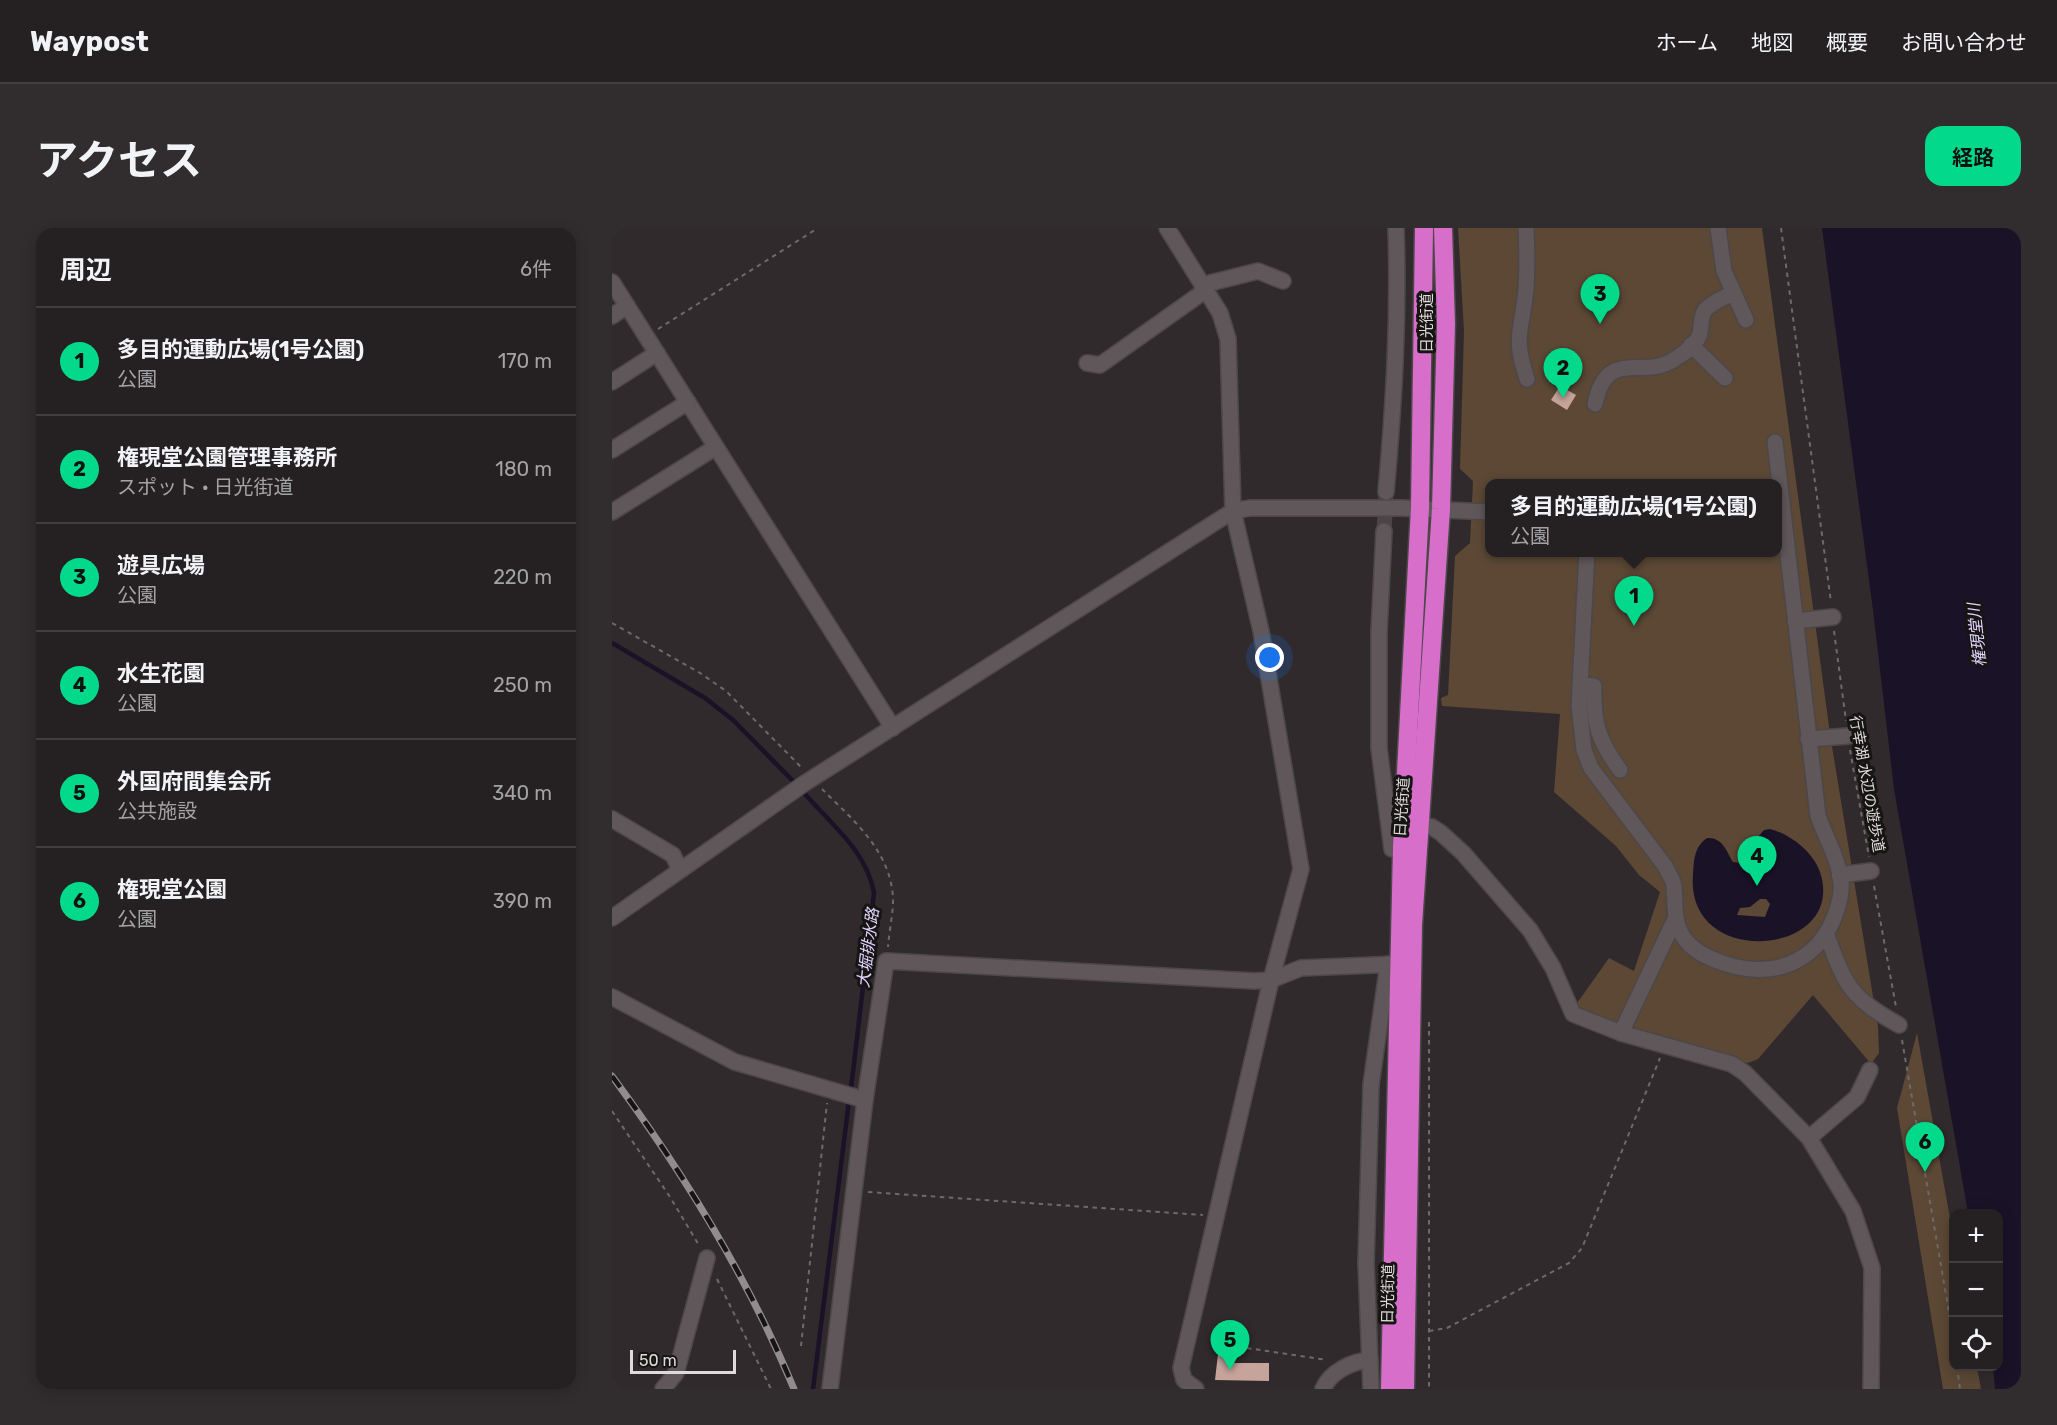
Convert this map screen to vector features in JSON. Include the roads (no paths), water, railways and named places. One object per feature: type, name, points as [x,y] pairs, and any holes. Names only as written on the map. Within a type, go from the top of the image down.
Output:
[{"type":"highway","name":"日光街道","points":[[1405,1389],[1413,925],[1411,824],[1420,508],[1424,228]]},
{"type":"highway","name":"日光街道","points":[[1390,1389],[1394,964],[1402,848],[1411,824],[1441,509],[1446,324],[1443,228]]},
{"type":"street","points":[[1167,228],[1220,313],[1228,339],[1233,511],[1261,631],[1301,869],[1271,980],[1181,1368],[1184,1380],[1196,1389]]},
{"type":"street","points":[[1386,492],[1395,405],[1398,297],[1396,228]]},
{"type":"street","points":[[1526,228],[1525,297],[1518,332],[1519,353],[1527,379]]},
{"type":"street","points":[[1718,228],[1724,271],[1746,320]]},
{"type":"street","points":[[1087,363],[1100,365],[1204,288],[1258,271],[1283,281]]},
{"type":"street","points":[[612,282],[893,728]]},
{"type":"street","points":[[1594,404],[1598,388],[1606,376],[1622,367],[1661,366],[1674,360],[1699,337],[1704,312],[1711,304],[1733,293]]},
{"type":"street","points":[[612,316],[627,306]]},
{"type":"street","points":[[1691,345],[1725,378]]},
{"type":"street","points":[[612,382],[657,353]]},
{"type":"street","points":[[612,450],[688,402]]},
{"type":"street","points":[[1775,442],[1779,479]]},
{"type":"street","points":[[612,512],[716,447]]},
{"type":"street","points":[[1587,557],[1580,685],[1580,733],[1591,768],[1665,866],[1674,884],[1677,928],[1689,945],[1711,958],[1741,969],[1779,969],[1798,961],[1827,935],[1840,897],[1839,864],[1818,816],[1782,505]]},
{"type":"street","points":[[612,918],[787,794],[1233,511],[1250,508],[1420,508],[1485,512]]},
{"type":"street","points":[[1384,531],[1379,632],[1379,748],[1392,849],[1402,848]]},
{"type":"street","points":[[1795,621],[1833,617]]},
{"type":"street","points":[[1580,685],[1594,686],[1593,716],[1602,746],[1620,770]]},
{"type":"street","points":[[1808,739],[1848,736]]},
{"type":"street","points":[[612,819],[673,855],[680,870]]},
{"type":"street","points":[[1411,824],[1432,827],[1463,853],[1530,930],[1553,968],[1573,1014],[1621,1034],[1732,1064],[1745,1073],[1809,1138],[1853,1211],[1872,1268],[1871,1389]]},
{"type":"street","points":[[1839,875],[1871,871]]},
{"type":"street","points":[[1621,1034],[1676,917]]},
{"type":"street","points":[[1827,935],[1844,980],[1849,987],[1874,1011],[1899,1025]]},
{"type":"street","points":[[830,1389],[856,1191],[865,1100],[886,961],[1018,966],[1235,981],[1271,980],[1301,968],[1394,964],[1371,1085],[1366,1263],[1371,1389]]},
{"type":"street","points":[[612,997],[735,1062],[865,1100]]},
{"type":"street","points":[[1809,1138],[1857,1097],[1870,1070]]},
{"type":"street","points":[[663,1389],[676,1373],[707,1258]]},
{"type":"street","points":[[1323,1389],[1330,1378],[1350,1364],[1370,1360]]},
{"type":"water","name":"権現堂川","points":[[1822,228],[2021,228],[2021,1389],[1995,1389],[1993,1371],[2003,1371],[2003,1209],[1967,1209],[1894,789],[1873,610]]},
{"type":"water","points":[[1770,829],[1785,835],[1800,845],[1812,858],[1820,872],[1822,900],[1811,921],[1790,935],[1764,941],[1737,938],[1713,927],[1697,906],[1693,875],[1696,854],[1699,845],[1707,838],[1712,838],[1723,845],[1733,862],[1747,864],[1755,858],[1758,837],[1764,830]],"holes":[[[1760,899],[1766,899],[1770,904],[1765,917],[1737,915],[1740,908],[1750,907]]]},
{"type":"waterway","name":"大堀排水路","points":[[612,643],[705,698],[733,720],[792,780]]},
{"type":"waterway","name":"大堀排水路","points":[[805,794],[856,852],[870,878],[874,893],[851,1089]]},
{"type":"waterway","name":"大堀排水路","points":[[813,1389],[849,1101]]},
{"type":"tunnel","points":[[1384,531],[1386,495]]},
{"type":"railway","points":[[612,1076],[689,1188],[735,1266],[794,1389]]},
{"type":"place","name":"遊具広場","points":[[1600,324]]},
{"type":"place","name":"権現堂公園管理事務所","points":[[1563,398]]},
{"type":"place","name":"多目的運動広場(1号公園)","points":[[1634,626]]},
{"type":"place","name":"水生花園","points":[[1757,886]]},
{"type":"place","name":"権現堂公園","points":[[1925,1172]]},
{"type":"place","name":"外国府間集会所","points":[[1230,1370]]}]
